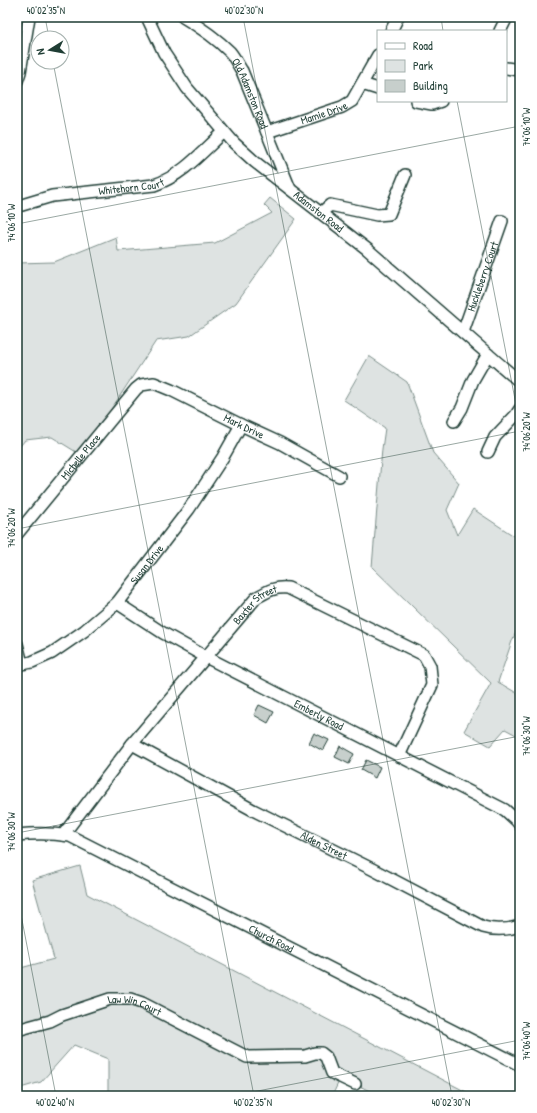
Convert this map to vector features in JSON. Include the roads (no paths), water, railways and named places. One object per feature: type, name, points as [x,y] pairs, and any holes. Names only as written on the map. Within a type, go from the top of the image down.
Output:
[{"type":"street","points":[[17,81],[20,72],[29,17]]},
{"type":"street","name":"Adamston Road","points":[[146,17],[164,53],[187,88],[224,132],[255,162],[367,249],[520,382]]},
{"type":"street","name":"Old Adamston Road","points":[[184,17],[203,28],[230,52],[242,71],[290,189]]},
{"type":"street","points":[[392,30],[398,17]]},
{"type":"street","points":[[500,30],[507,17]]},
{"type":"street","name":"Mamie Drive","points":[[267,132],[342,107],[352,101],[377,57]]},
{"type":"street","points":[[507,68],[520,70]]},
{"type":"street","points":[[362,84],[377,89]]},
{"type":"street","points":[[419,102],[426,104],[438,102]]},
{"type":"street","name":"Whitehorn Court","points":[[22,205],[52,196],[154,185],[168,180],[180,172],[224,132]]},
{"type":"street","points":[[321,213],[330,205],[377,215],[389,214],[405,175]]},
{"type":"street","name":"Huckleberry Court","points":[[463,332],[502,221]]},
{"type":"street","points":[[454,421],[462,408],[473,380],[488,354]]},
{"type":"street","name":"Mark Drive","points":[[147,384],[154,383],[171,390],[280,443],[339,476]]},
{"type":"street","name":"Michelle Place","points":[[17,534],[136,388],[147,384]]},
{"type":"street","points":[[488,452],[495,436],[520,409]]},
{"type":"street","name":"Susan Drive","points":[[19,665],[32,662],[52,653],[84,631],[116,603],[189,509],[241,425]]},
{"type":"street","name":"Baxter Street","points":[[63,835],[132,744],[256,598],[273,588],[288,588],[424,655],[430,666],[432,685],[400,756]]},
{"type":"street","name":"Emberly Road","points":[[116,603],[163,633],[206,657],[504,810],[520,825]]},
{"type":"street","points":[[17,644],[19,665]]},
{"type":"street","name":"Alden Street","points":[[132,744],[253,810],[372,869],[483,927],[492,930],[502,930],[520,926]]},
{"type":"street","name":"Church Road","points":[[17,835],[55,833],[70,836],[520,1065]]},
{"type":"street","name":"Law Win Court","points":[[17,1030],[50,1021],[62,1015],[110,999],[130,999],[142,1003],[247,1057],[305,1056],[321,1053],[326,1057],[332,1073],[355,1084]]}]
